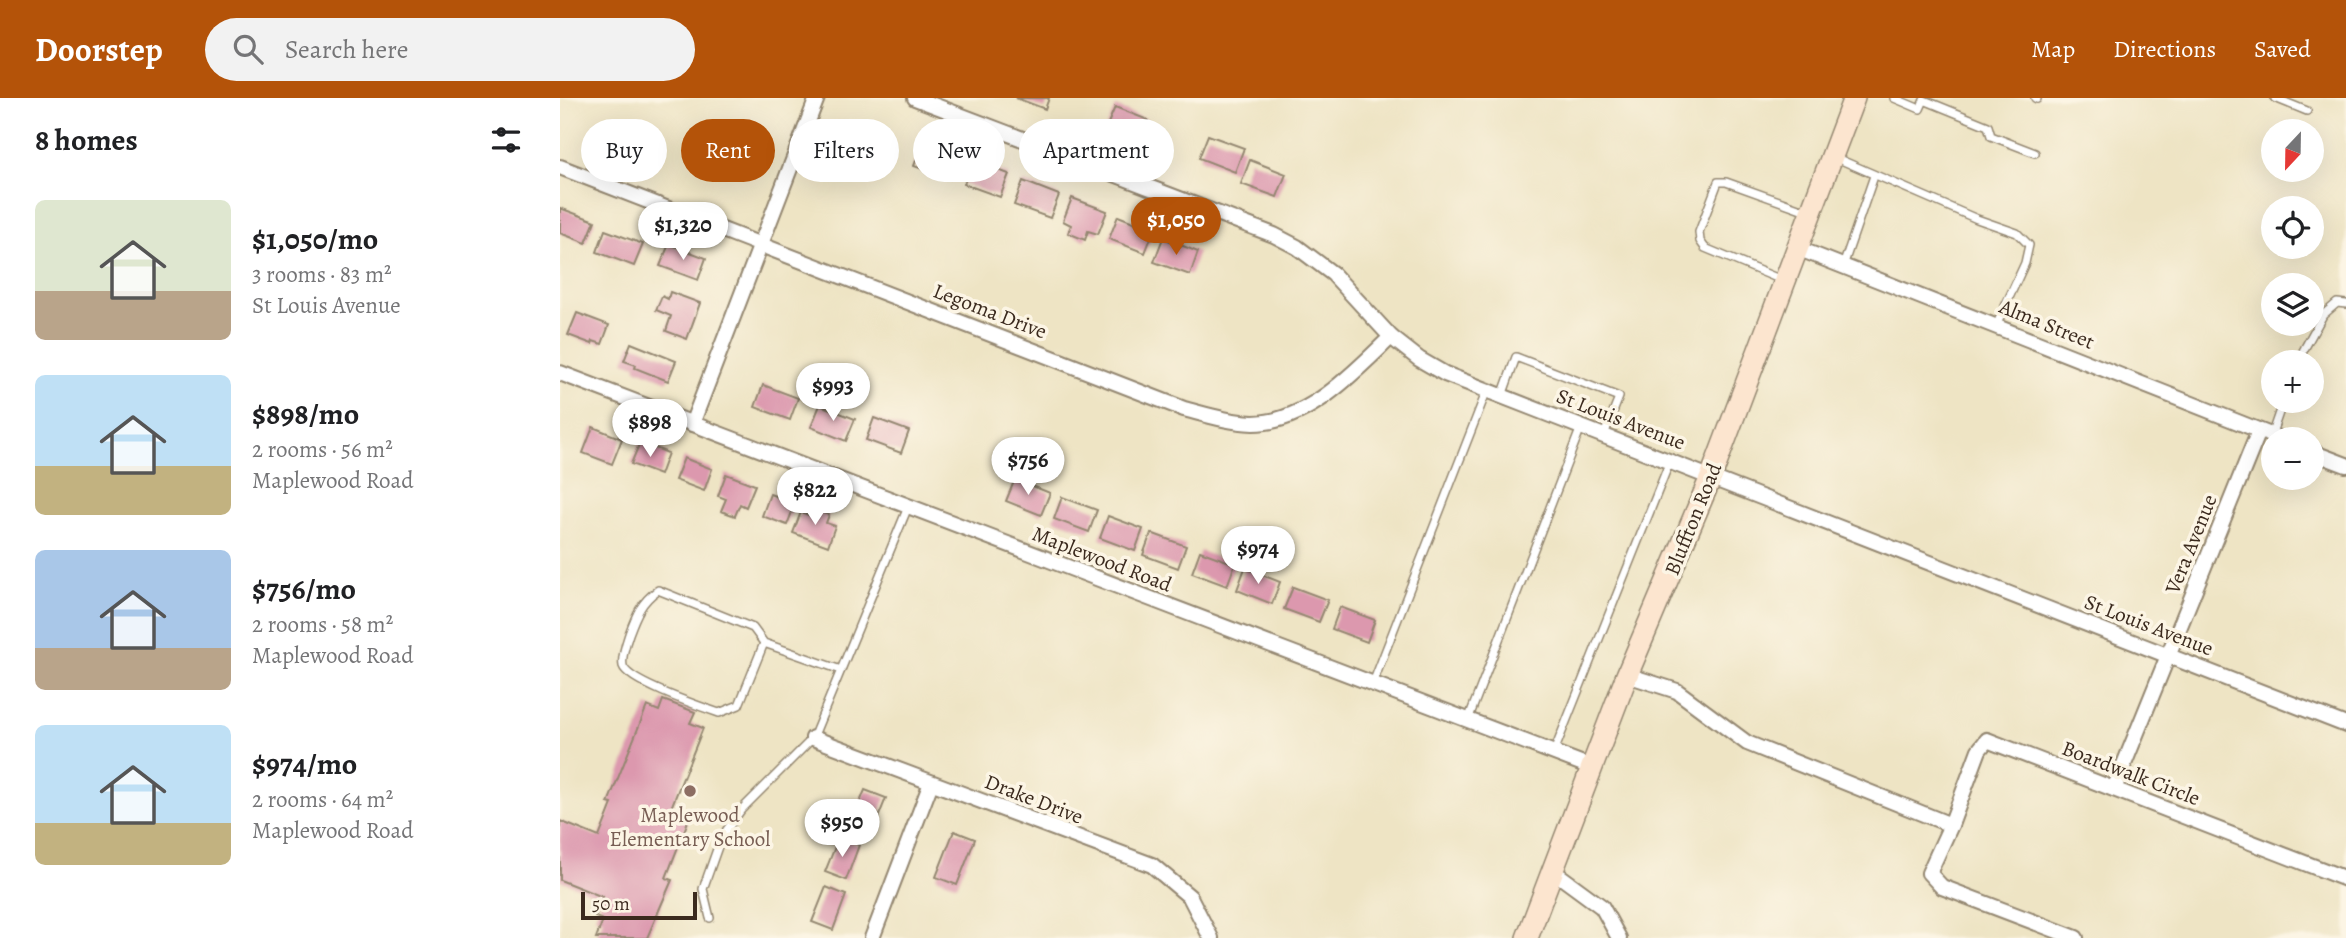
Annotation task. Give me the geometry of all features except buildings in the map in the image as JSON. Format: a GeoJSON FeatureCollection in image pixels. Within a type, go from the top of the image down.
{"type":"FeatureCollection","features":[{"type":"Feature","properties":{"kind":"main road","name":"Bluffton Road"},"geometry":{"type":"LineString","coordinates":[[1527,938],[1627,675],[1711,477],[1854,98]]}},
{"type":"Feature","properties":{"kind":"street"},"geometry":{"type":"LineString","coordinates":[[692,424],[817,98]]}},
{"type":"Feature","properties":{"kind":"street","name":"St Louis Avenue"},"geometry":{"type":"LineString","coordinates":[[915,98],[1274,235],[1297,247],[1333,274],[1391,337],[1419,359],[1445,374],[2346,726]]}},
{"type":"Feature","properties":{"kind":"street","name":"Legoma Drive"},"geometry":{"type":"LineString","coordinates":[[560,167],[1184,410],[1224,420],[1255,423],[1284,417],[1312,403],[1345,380],[1391,337]]}},
{"type":"Feature","properties":{"kind":"street","name":"Alma Street"},"geometry":{"type":"LineString","coordinates":[[1797,248],[2261,431]]}},
{"type":"Feature","properties":{"kind":"street","name":"Maplewood Road"},"geometry":{"type":"LineString","coordinates":[[560,373],[1591,767]]}},
{"type":"Feature","properties":{"kind":"street","name":"Vera Avenue"},"geometry":{"type":"LineString","coordinates":[[2114,789],[2168,655],[2261,454]]}},
{"type":"Feature","properties":{"kind":"street"},"geometry":{"type":"LineString","coordinates":[[2324,457],[2346,465]]}},
{"type":"Feature","properties":{"kind":"street"},"geometry":{"type":"LineString","coordinates":[[1627,675],[1676,691],[1747,743],[1951,825]]}},
{"type":"Feature","properties":{"kind":"street","name":"Drake Drive"},"geometry":{"type":"LineString","coordinates":[[813,738],[1152,865],[1190,897],[1211,938]]}},
{"type":"Feature","properties":{"kind":"street","name":"Boardwalk Circle"},"geometry":{"type":"LineString","coordinates":[[2076,938],[1942,887],[1930,873],[1979,750],[1987,740],[2346,879]]}},
{"type":"Feature","properties":{"kind":"street"},"geometry":{"type":"LineString","coordinates":[[872,938],[931,782]]}},
{"type":"Feature","properties":{"kind":"street"},"geometry":{"type":"LineString","coordinates":[[1553,871],[1602,907],[1619,938]]}},
{"type":"Feature","properties":{"kind":"lane"},"geometry":{"type":"LineString","coordinates":[[1894,98],[1920,109],[1924,100],[1988,126],[1990,136],[2035,153]]}},
{"type":"Feature","properties":{"kind":"lane"},"geometry":{"type":"LineString","coordinates":[[2275,98],[2307,111]]}},
{"type":"Feature","properties":{"kind":"lane"},"geometry":{"type":"LineString","coordinates":[[1832,156],[1977,219],[2017,233],[2029,245],[2025,263],[1996,327]]}},
{"type":"Feature","properties":{"kind":"lane"},"geometry":{"type":"LineString","coordinates":[[1843,266],[1874,176]]}},
{"type":"Feature","properties":{"kind":"lane"},"geometry":{"type":"LineString","coordinates":[[1784,281],[1705,248],[1699,233],[1713,191],[1718,182],[1726,182],[1811,212]]}},
{"type":"Feature","properties":{"kind":"lane"},"geometry":{"type":"LineString","coordinates":[[2304,350],[2323,315],[2337,303],[2346,304]]}},
{"type":"Feature","properties":{"kind":"lane"},"geometry":{"type":"LineString","coordinates":[[1502,396],[1516,356],[1619,397],[1604,435]]}},
{"type":"Feature","properties":{"kind":"lane"},"geometry":{"type":"LineString","coordinates":[[1373,684],[1487,390]]}},
{"type":"Feature","properties":{"kind":"lane"},"geometry":{"type":"LineString","coordinates":[[1468,720],[1581,427]]}},
{"type":"Feature","properties":{"kind":"lane"},"geometry":{"type":"LineString","coordinates":[[1554,753],[1670,461]]}},
{"type":"Feature","properties":{"kind":"lane"},"geometry":{"type":"LineString","coordinates":[[710,918],[703,889],[721,838],[741,810],[813,738],[908,507]]}},
{"type":"Feature","properties":{"kind":"lane"},"geometry":{"type":"LineString","coordinates":[[764,643],[739,705],[719,713],[644,682],[627,673],[623,664],[625,645],[634,620],[645,599],[658,590],[753,628],[764,643],[841,670]]}},
{"type":"Feature","properties":{"kind":"place","name":"Maplewood Elementary School"},"geometry":{"type":"Point","coordinates":[690,791]}}]}
